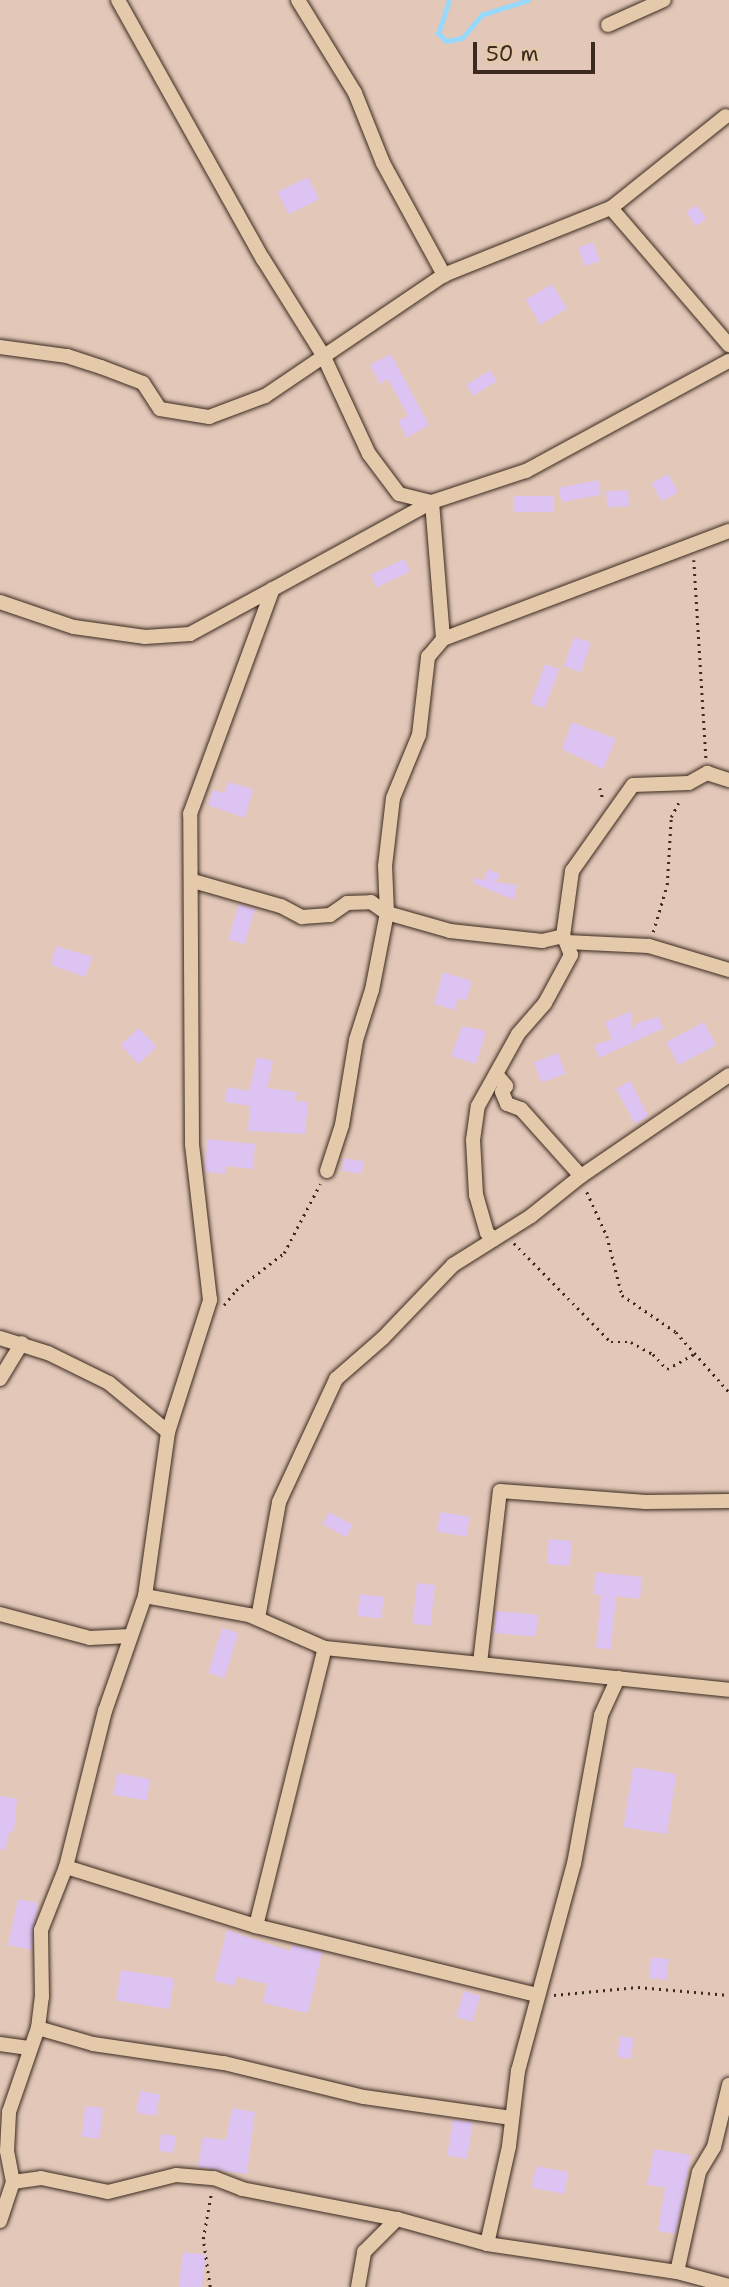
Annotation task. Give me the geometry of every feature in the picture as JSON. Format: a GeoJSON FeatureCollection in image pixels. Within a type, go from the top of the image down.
{"type":"FeatureCollection","features":[{"type":"Feature","properties":{"kind":"street"},"geometry":{"type":"LineString","coordinates":[[118,0],[263,259],[323,355],[369,454],[399,494],[432,502]]}},
{"type":"Feature","properties":{"kind":"street"},"geometry":{"type":"LineString","coordinates":[[298,0],[355,93],[383,163],[444,275]]}},
{"type":"Feature","properties":{"kind":"street"},"geometry":{"type":"LineString","coordinates":[[608,25],[664,0]]}},
{"type":"Feature","properties":{"kind":"street"},"geometry":{"type":"LineString","coordinates":[[0,347],[78,359],[144,383],[160,409],[209,417],[265,396],[444,275],[611,208],[726,116]]}},
{"type":"Feature","properties":{"kind":"street"},"geometry":{"type":"LineString","coordinates":[[611,208],[729,345]]}},
{"type":"Feature","properties":{"kind":"street"},"geometry":{"type":"LineString","coordinates":[[0,602],[74,627],[145,637],[190,634],[432,502],[526,471],[729,361]]}},
{"type":"Feature","properties":{"kind":"street"},"geometry":{"type":"LineString","coordinates":[[432,502],[443,639]]}},
{"type":"Feature","properties":{"kind":"street"},"geometry":{"type":"LineString","coordinates":[[327,1171],[342,1125],[356,1040],[387,913],[385,866],[393,798],[419,736],[428,657],[443,639],[729,531]]}},
{"type":"Feature","properties":{"kind":"street"},"geometry":{"type":"LineString","coordinates":[[0,2221],[13,2182],[7,2151],[9,2112],[27,2048],[38,2028],[43,1997],[41,1930],[66,1867],[105,1711],[145,1596],[168,1432],[210,1300],[192,1145],[193,881],[190,814],[273,589]]}},
{"type":"Feature","properties":{"kind":"street"},"geometry":{"type":"LineString","coordinates":[[494,1239],[487,1233],[476,1195],[473,1140],[478,1106],[518,1034],[545,1003],[571,955],[565,939],[572,871],[633,785],[689,783],[707,773],[729,780]]}},
{"type":"Feature","properties":{"kind":"street"},"geometry":{"type":"LineString","coordinates":[[193,881],[281,906],[302,917],[330,915],[347,903],[371,902],[387,913],[450,931],[542,941],[565,939],[649,946],[729,970]]}},
{"type":"Feature","properties":{"kind":"street"},"geometry":{"type":"LineString","coordinates":[[496,1074],[506,1086],[502,1092],[507,1104],[521,1109],[581,1176]]}},
{"type":"Feature","properties":{"kind":"street"},"geometry":{"type":"LineString","coordinates":[[258,1618],[279,1502],[336,1378],[383,1338],[453,1265],[531,1216],[581,1176],[729,1075]]}},
{"type":"Feature","properties":{"kind":"street"},"geometry":{"type":"LineString","coordinates":[[0,1338],[22,1343],[109,1383],[168,1432]]}},
{"type":"Feature","properties":{"kind":"street"},"geometry":{"type":"LineString","coordinates":[[0,1380],[22,1343]]}},
{"type":"Feature","properties":{"kind":"street"},"geometry":{"type":"LineString","coordinates":[[480,1662],[500,1491],[646,1502],[729,1501]]}},
{"type":"Feature","properties":{"kind":"street"},"geometry":{"type":"LineString","coordinates":[[145,1596],[258,1618],[325,1648],[480,1662],[729,1690]]}},
{"type":"Feature","properties":{"kind":"street"},"geometry":{"type":"LineString","coordinates":[[0,1614],[90,1638],[130,1636]]}},
{"type":"Feature","properties":{"kind":"street"},"geometry":{"type":"LineString","coordinates":[[256,1926],[325,1648]]}},
{"type":"Feature","properties":{"kind":"street"},"geometry":{"type":"LineString","coordinates":[[487,2244],[536,1995],[574,1864],[601,1715],[618,1678]]}},
{"type":"Feature","properties":{"kind":"street"},"geometry":{"type":"LineString","coordinates":[[66,1867],[256,1926],[536,1995]]}},
{"type":"Feature","properties":{"kind":"street"},"geometry":{"type":"LineString","coordinates":[[38,2028],[93,2044],[224,2063],[364,2097],[512,2118]]}},
{"type":"Feature","properties":{"kind":"street"},"geometry":{"type":"LineString","coordinates":[[0,2044],[27,2048]]}},
{"type":"Feature","properties":{"kind":"street"},"geometry":{"type":"LineString","coordinates":[[677,2272],[699,2172],[714,2147],[728,2102],[729,2085]]}},
{"type":"Feature","properties":{"kind":"street"},"geometry":{"type":"LineString","coordinates":[[13,2182],[41,2178],[108,2192],[176,2175],[214,2178],[242,2189],[397,2219],[487,2244],[677,2272],[729,2286]]}},
{"type":"Feature","properties":{"kind":"street"},"geometry":{"type":"LineString","coordinates":[[358,2287],[364,2252],[397,2219]]}},
{"type":"Feature","properties":{"kind":"path"},"geometry":{"type":"LineString","coordinates":[[693,546],[707,773]]}},
{"type":"Feature","properties":{"kind":"path"},"geometry":{"type":"LineString","coordinates":[[649,946],[667,886],[671,817],[689,783]]}},
{"type":"Feature","properties":{"kind":"path"},"geometry":{"type":"LineString","coordinates":[[222,1309],[236,1290],[284,1253],[327,1171]]}},
{"type":"Feature","properties":{"kind":"path"},"geometry":{"type":"LineString","coordinates":[[581,1176],[607,1236],[622,1295],[676,1332],[729,1392]]}},
{"type":"Feature","properties":{"kind":"path"},"geometry":{"type":"LineString","coordinates":[[494,1239],[512,1241],[611,1342],[631,1342],[653,1353],[667,1368],[694,1354]]}},
{"type":"Feature","properties":{"kind":"path"},"geometry":{"type":"LineString","coordinates":[[536,1995],[638,1987],[729,1995]]}},
{"type":"Feature","properties":{"kind":"path"},"geometry":{"type":"LineString","coordinates":[[210,2287],[203,2239],[214,2178]]}},
{"type":"Feature","properties":{"kind":"building"},"geometry":{"type":"Polygon","coordinates":[[[308,177],[319,199],[288,214],[277,192],[308,177]]]}},
{"type":"Feature","properties":{"kind":"building"},"geometry":{"type":"Polygon","coordinates":[[[697,205],[706,219],[695,226],[686,212],[697,205]]]}},
{"type":"Feature","properties":{"kind":"building"},"geometry":{"type":"Polygon","coordinates":[[[593,242],[600,261],[585,266],[578,247],[593,242]]]}},
{"type":"Feature","properties":{"kind":"building"},"geometry":{"type":"Polygon","coordinates":[[[552,284],[567,309],[540,325],[525,300],[552,284]]]}},
{"type":"Feature","properties":{"kind":"building"},"geometry":{"type":"Polygon","coordinates":[[[391,354],[429,425],[407,438],[398,421],[408,416],[388,379],[380,384],[370,365],[391,354]]]}},
{"type":"Feature","properties":{"kind":"building"},"geometry":{"type":"Polygon","coordinates":[[[490,370],[497,381],[473,396],[466,385],[490,370]]]}},
{"type":"Feature","properties":{"kind":"building"},"geometry":{"type":"Polygon","coordinates":[[[668,474],[678,492],[662,502],[651,483],[668,474]]]}},
{"type":"Feature","properties":{"kind":"building"},"geometry":{"type":"Polygon","coordinates":[[[598,480],[601,495],[562,502],[559,488],[598,480]]]}},
{"type":"Feature","properties":{"kind":"building"},"geometry":{"type":"Polygon","coordinates":[[[628,490],[629,506],[607,507],[606,492],[628,490]]]}},
{"type":"Feature","properties":{"kind":"building"},"geometry":{"type":"Polygon","coordinates":[[[513,496],[554,496],[554,512],[513,512],[513,496]]]}},
{"type":"Feature","properties":{"kind":"building"},"geometry":{"type":"Polygon","coordinates":[[[404,559],[410,572],[376,587],[370,575],[404,559]]]}},
{"type":"Feature","properties":{"kind":"building"},"geometry":{"type":"Polygon","coordinates":[[[574,637],[591,643],[581,672],[564,666],[574,637]]]}},
{"type":"Feature","properties":{"kind":"building"},"geometry":{"type":"Polygon","coordinates":[[[545,664],[559,669],[545,709],[531,703],[545,664]]]}},
{"type":"Feature","properties":{"kind":"building"},"geometry":{"type":"Polygon","coordinates":[[[572,722],[616,739],[603,769],[562,749],[572,722]]]}},
{"type":"Feature","properties":{"kind":"building"},"geometry":{"type":"Polygon","coordinates":[[[228,782],[253,789],[245,818],[208,805],[213,790],[224,793],[228,782]]]}},
{"type":"Feature","properties":{"kind":"building"},"geometry":{"type":"Polygon","coordinates":[[[488,869],[500,874],[496,882],[517,885],[514,900],[473,883],[474,878],[484,880],[488,869]]]}},
{"type":"Feature","properties":{"kind":"building"},"geometry":{"type":"Polygon","coordinates":[[[239,904],[255,909],[244,944],[228,939],[239,904]]]}},
{"type":"Feature","properties":{"kind":"building"},"geometry":{"type":"Polygon","coordinates":[[[56,946],[93,957],[85,977],[51,965],[56,946]]]}},
{"type":"Feature","properties":{"kind":"building"},"geometry":{"type":"Polygon","coordinates":[[[443,972],[472,981],[466,1001],[458,998],[455,1010],[434,1004],[443,972]]]}},
{"type":"Feature","properties":{"kind":"building"},"geometry":{"type":"Polygon","coordinates":[[[632,1011],[632,1031],[637,1023],[658,1017],[664,1028],[599,1058],[594,1045],[612,1039],[605,1022],[632,1011]]]}},
{"type":"Feature","properties":{"kind":"building"},"geometry":{"type":"Polygon","coordinates":[[[704,1022],[716,1045],[678,1065],[666,1042],[704,1022]]]}},
{"type":"Feature","properties":{"kind":"building"},"geometry":{"type":"Polygon","coordinates":[[[462,1026],[486,1031],[476,1064],[451,1056],[462,1026]]]}},
{"type":"Feature","properties":{"kind":"building"},"geometry":{"type":"Polygon","coordinates":[[[139,1028],[157,1047],[138,1064],[121,1045],[139,1028]]]}},
{"type":"Feature","properties":{"kind":"building"},"geometry":{"type":"Polygon","coordinates":[[[558,1053],[566,1074],[542,1083],[534,1062],[558,1053]]]}},
{"type":"Feature","properties":{"kind":"building"},"geometry":{"type":"Polygon","coordinates":[[[257,1057],[273,1061],[267,1088],[297,1092],[295,1101],[308,1102],[305,1134],[248,1131],[250,1106],[225,1102],[227,1087],[249,1091],[257,1057]]]}},
{"type":"Feature","properties":{"kind":"building"},"geometry":{"type":"Polygon","coordinates":[[[630,1081],[649,1116],[635,1124],[616,1089],[630,1081]]]}},
{"type":"Feature","properties":{"kind":"building"},"geometry":{"type":"Polygon","coordinates":[[[207,1139],[255,1144],[253,1169],[226,1166],[225,1174],[205,1172],[207,1139]]]}},
{"type":"Feature","properties":{"kind":"building"},"geometry":{"type":"Polygon","coordinates":[[[344,1158],[364,1161],[362,1174],[342,1171],[344,1158]]]}},
{"type":"Feature","properties":{"kind":"building"},"geometry":{"type":"Polygon","coordinates":[[[329,1512],[353,1525],[346,1537],[322,1524],[329,1512]]]}},
{"type":"Feature","properties":{"kind":"building"},"geometry":{"type":"Polygon","coordinates":[[[440,1512],[470,1517],[467,1536],[437,1532],[440,1512]]]}},
{"type":"Feature","properties":{"kind":"building"},"geometry":{"type":"Polygon","coordinates":[[[549,1539],[572,1541],[570,1566],[547,1564],[549,1539]]]}},
{"type":"Feature","properties":{"kind":"building"},"geometry":{"type":"Polygon","coordinates":[[[595,1572],[642,1577],[640,1599],[616,1596],[611,1649],[596,1648],[601,1595],[594,1594],[595,1572]]]}},
{"type":"Feature","properties":{"kind":"building"},"geometry":{"type":"Polygon","coordinates":[[[417,1583],[435,1585],[431,1626],[413,1624],[417,1583]]]}},
{"type":"Feature","properties":{"kind":"building"},"geometry":{"type":"Polygon","coordinates":[[[360,1594],[384,1597],[381,1619],[357,1616],[360,1594]]]}},
{"type":"Feature","properties":{"kind":"building"},"geometry":{"type":"Polygon","coordinates":[[[496,1611],[538,1615],[536,1637],[494,1633],[496,1611]]]}},
{"type":"Feature","properties":{"kind":"building"},"geometry":{"type":"Polygon","coordinates":[[[222,1628],[238,1633],[225,1678],[208,1673],[222,1628]]]}},
{"type":"Feature","properties":{"kind":"building"},"geometry":{"type":"Polygon","coordinates":[[[633,1767],[676,1774],[667,1834],[623,1827],[633,1767]]]}},
{"type":"Feature","properties":{"kind":"building"},"geometry":{"type":"Polygon","coordinates":[[[117,1773],[150,1779],[147,1801],[113,1795],[117,1773]]]}},
{"type":"Feature","properties":{"kind":"building"},"geometry":{"type":"Polygon","coordinates":[[[0,1796],[17,1799],[14,1832],[10,1831],[5,1850],[0,1849],[0,1796]]]}},
{"type":"Feature","properties":{"kind":"building"},"geometry":{"type":"Polygon","coordinates":[[[18,1899],[38,1903],[32,1950],[8,1945],[18,1899]]]}},
{"type":"Feature","properties":{"kind":"building"},"geometry":{"type":"Polygon","coordinates":[[[227,1930],[290,1951],[292,1945],[322,1952],[308,2013],[263,2003],[267,1984],[237,1977],[234,1986],[214,1981],[227,1930]]]}},
{"type":"Feature","properties":{"kind":"building"},"geometry":{"type":"Polygon","coordinates":[[[651,1957],[669,1959],[667,1980],[649,1978],[651,1957]]]}},
{"type":"Feature","properties":{"kind":"building"},"geometry":{"type":"Polygon","coordinates":[[[121,1970],[174,1978],[169,2009],[116,2001],[121,1970]]]}},
{"type":"Feature","properties":{"kind":"building"},"geometry":{"type":"Polygon","coordinates":[[[464,1991],[480,1996],[472,2022],[456,2017],[464,1991]]]}},
{"type":"Feature","properties":{"kind":"building"},"geometry":{"type":"Polygon","coordinates":[[[620,2036],[634,2038],[631,2059],[617,2057],[620,2036]]]}},
{"type":"Feature","properties":{"kind":"building"},"geometry":{"type":"Polygon","coordinates":[[[140,2091],[160,2094],[156,2116],[137,2113],[140,2091]]]}},
{"type":"Feature","properties":{"kind":"building"},"geometry":{"type":"Polygon","coordinates":[[[85,2106],[103,2108],[100,2139],[82,2137],[85,2106]]]}},
{"type":"Feature","properties":{"kind":"building"},"geometry":{"type":"Polygon","coordinates":[[[232,2108],[255,2112],[247,2174],[198,2167],[203,2137],[226,2140],[232,2108]]]}},
{"type":"Feature","properties":{"kind":"building"},"geometry":{"type":"Polygon","coordinates":[[[453,2119],[473,2122],[467,2159],[447,2156],[453,2119]]]}},
{"type":"Feature","properties":{"kind":"building"},"geometry":{"type":"Polygon","coordinates":[[[161,2134],[176,2136],[173,2153],[159,2151],[161,2134]]]}},
{"type":"Feature","properties":{"kind":"building"},"geometry":{"type":"Polygon","coordinates":[[[654,2149],[691,2155],[676,2234],[658,2231],[665,2187],[647,2185],[654,2149]]]}},
{"type":"Feature","properties":{"kind":"building"},"geometry":{"type":"Polygon","coordinates":[[[536,2166],[568,2172],[564,2194],[532,2188],[536,2166]]]}},
{"type":"Feature","properties":{"kind":"building"},"geometry":{"type":"Polygon","coordinates":[[[183,2252],[206,2255],[202,2287],[179,2287],[183,2252]]]}},
{"type":"Feature","properties":{"kind":"waterway"},"geometry":{"type":"LineString","coordinates":[[449,0],[438,33],[446,41],[462,38],[481,15],[528,0]]}}]}
